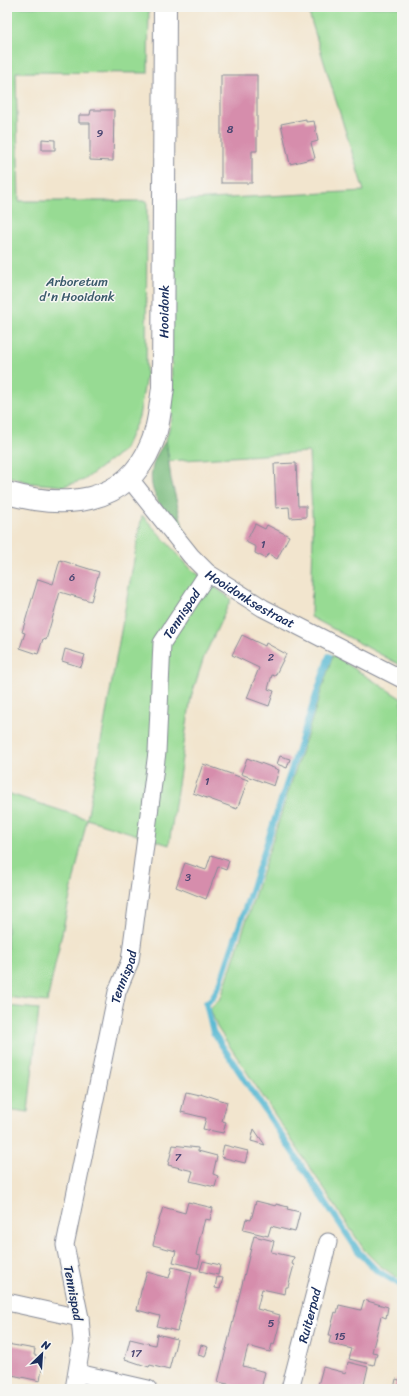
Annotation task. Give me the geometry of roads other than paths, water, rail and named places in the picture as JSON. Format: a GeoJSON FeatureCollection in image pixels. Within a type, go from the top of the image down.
{"type":"FeatureCollection","features":[{"type":"Feature","properties":{"kind":"street","name":"Hooidonk"},"geometry":{"type":"LineString","coordinates":[[7,493],[28,499],[61,503],[90,499],[120,486],[139,469],[152,445],[159,419],[163,388],[165,7]]}},
{"type":"Feature","properties":{"kind":"street","name":"Hooidonksestraat"},"geometry":{"type":"LineString","coordinates":[[129,478],[191,556],[208,573],[262,608],[402,679]]}},
{"type":"Feature","properties":{"kind":"street","name":"Tennispad"},"geometry":{"type":"LineString","coordinates":[[76,1381],[82,1341],[80,1318],[65,1245],[117,992],[130,961],[157,752],[162,643],[208,573]]}},
{"type":"Feature","properties":{"kind":"street","name":"Ruiterpad"},"geometry":{"type":"LineString","coordinates":[[290,1389],[328,1242]]}},
{"type":"Feature","properties":{"kind":"street"},"geometry":{"type":"LineString","coordinates":[[7,1302],[80,1318]]}},
{"type":"Feature","properties":{"kind":"street"},"geometry":{"type":"LineString","coordinates":[[76,1381],[148,1389]]}},
{"type":"Feature","properties":{"kind":"waterway"},"geometry":{"type":"LineString","coordinates":[[329,656],[220,984],[212,998],[206,1003],[213,1032],[358,1251],[376,1270],[402,1286]]}},
{"type":"Feature","properties":{"kind":"park label","name":"Arboretum d'n Hooidonk"},"geometry":{"type":"Point","coordinates":[77,288]}}]}
